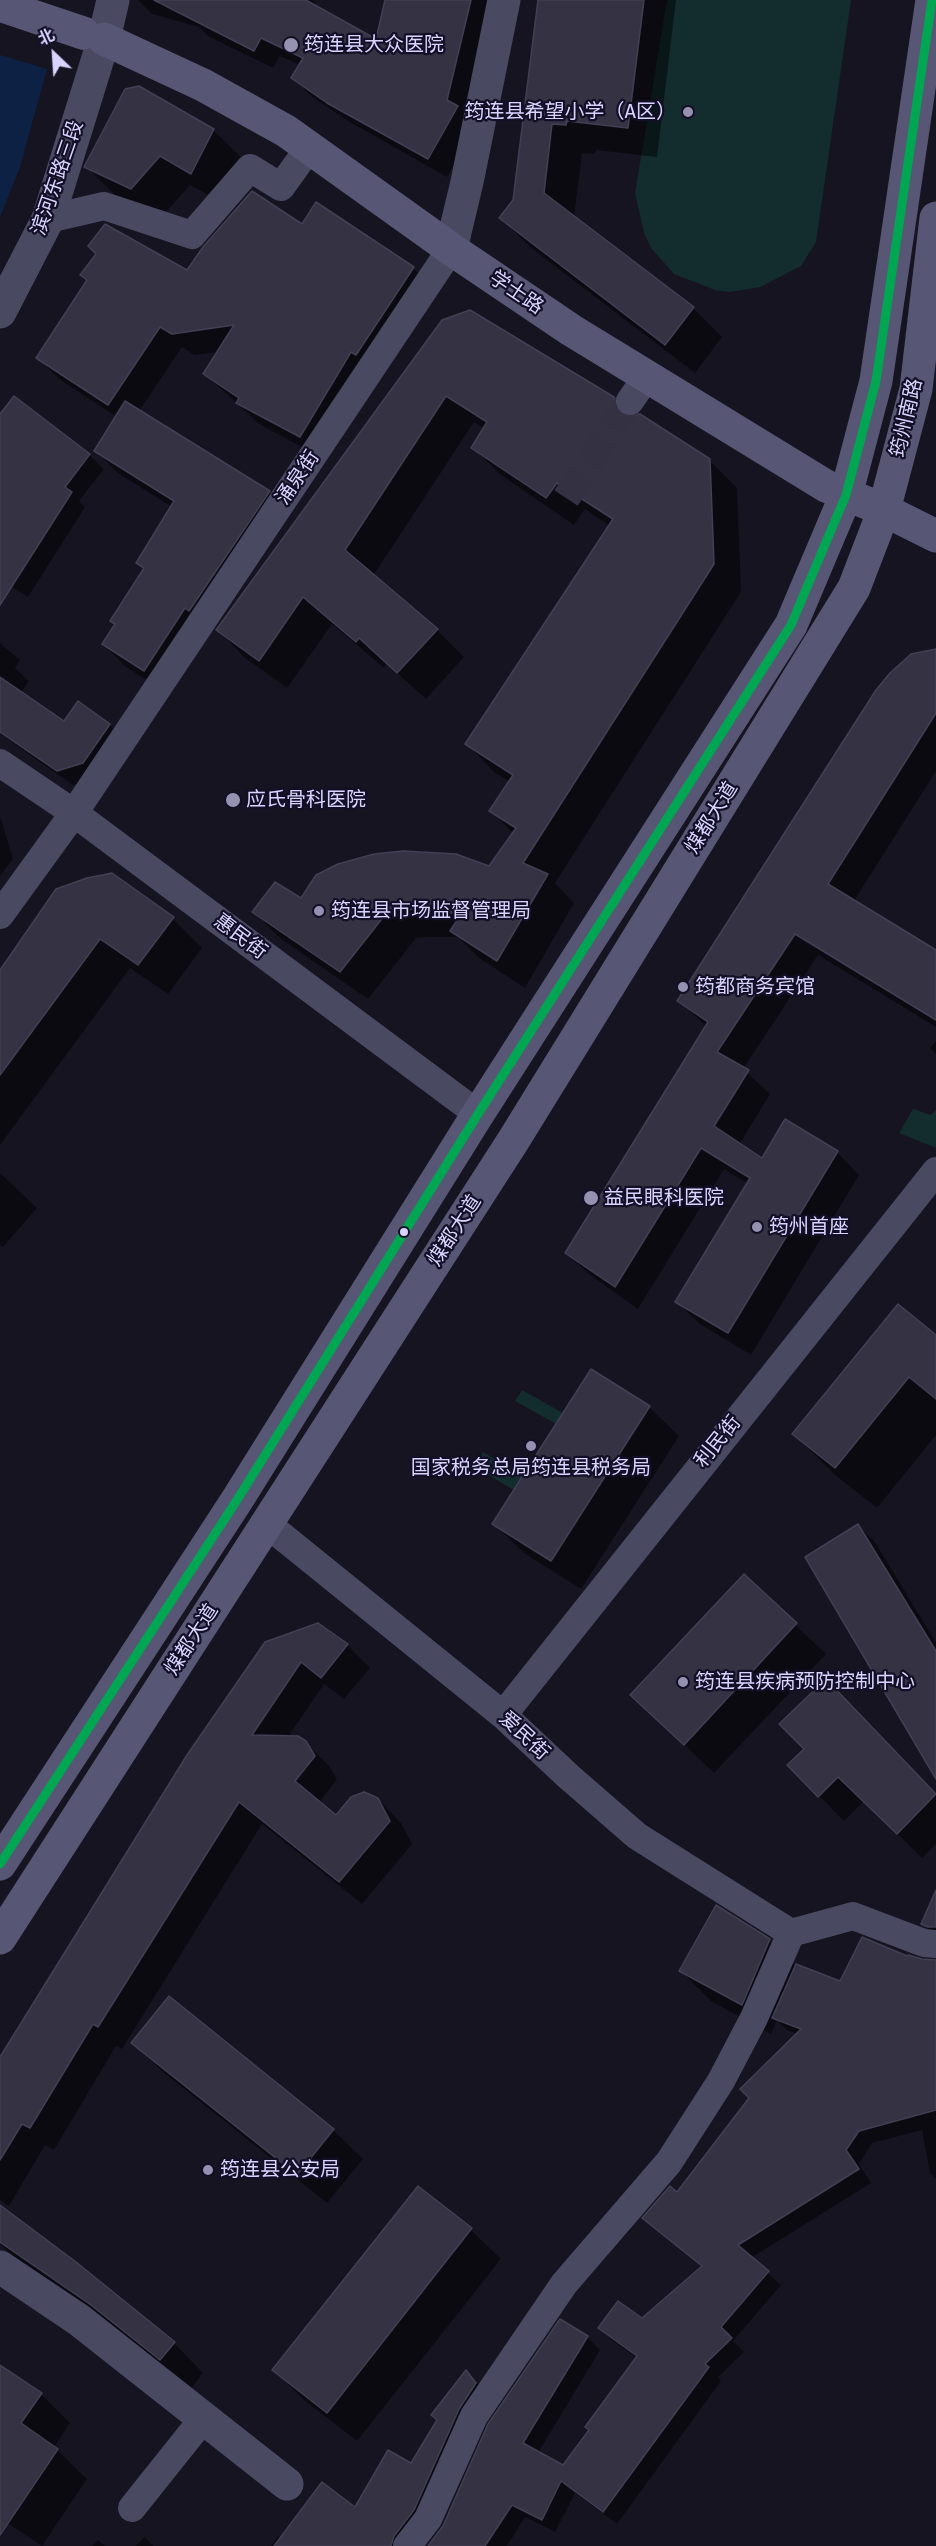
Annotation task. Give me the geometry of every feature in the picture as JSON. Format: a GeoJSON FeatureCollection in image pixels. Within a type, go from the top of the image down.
{"type":"FeatureCollection","features":[{"type":"Feature","properties":{"kind":"main road","name":"筠州南路"},"geometry":{"type":"LineString","coordinates":[[846,495],[876,381],[932,0]]}},
{"type":"Feature","properties":{"kind":"main road","name":"学士路"},"geometry":{"type":"LineString","coordinates":[[0,5],[93,36],[203,85],[286,131],[451,249],[571,330],[639,388],[826,486],[884,510],[936,536]]}},
{"type":"Feature","properties":{"kind":"main road","name":"筠州南路"},"geometry":{"type":"LineString","coordinates":[[884,510],[916,389],[936,218]]}},
{"type":"Feature","properties":{"kind":"main road","name":"煤都大道"},"geometry":{"type":"LineString","coordinates":[[0,1864],[237,1500],[478,1114],[791,625],[846,495]]}},
{"type":"Feature","properties":{"kind":"main road","name":"煤都大道"},"geometry":{"type":"LineString","coordinates":[[0,1938],[513,1141],[849,596],[884,510]]}},
{"type":"Feature","properties":{"kind":"main road"},"geometry":{"type":"LineString","coordinates":[[237,1500],[267,1524]]}},
{"type":"Feature","properties":{"kind":"street","name":"滨河东路三段"},"geometry":{"type":"LineString","coordinates":[[0,312],[48,219],[93,36],[113,0]]}},
{"type":"Feature","properties":{"kind":"street","name":"涌泉街"},"geometry":{"type":"LineString","coordinates":[[0,915],[74,813],[451,249],[504,0]]}},
{"type":"Feature","properties":{"kind":"street"},"geometry":{"type":"LineString","coordinates":[[48,219],[104,206],[192,235],[249,168],[281,187],[309,148]]}},
{"type":"Feature","properties":{"kind":"street","name":"惠民街"},"geometry":{"type":"LineString","coordinates":[[0,763],[74,813],[478,1114]]}},
{"type":"Feature","properties":{"kind":"street","name":"利民街"},"geometry":{"type":"LineString","coordinates":[[503,1715],[936,1171]]}},
{"type":"Feature","properties":{"kind":"street","name":"爱民街"},"geometry":{"type":"LineString","coordinates":[[267,1524],[503,1715],[637,1836],[790,1933]]}},
{"type":"Feature","properties":{"kind":"street"},"geometry":{"type":"LineString","coordinates":[[407,2546],[428,2519],[474,2416],[564,2284],[669,2162],[721,2081],[753,2018],[790,1933],[853,1916],[924,1943],[936,1944]]}},
{"type":"Feature","properties":{"kind":"street"},"geometry":{"type":"LineString","coordinates":[[0,2267],[80,2320],[287,2484]]}},
{"type":"Feature","properties":{"kind":"street"},"geometry":{"type":"LineString","coordinates":[[132,2508],[203,2419]]}},
{"type":"Feature","properties":{"kind":"green space"},"geometry":{"type":"Polygon","coordinates":[[[667,0],[851,0],[816,242],[801,266],[760,287],[730,292],[715,290],[674,274],[651,248],[644,233],[635,193],[667,0]]]}},
{"type":"Feature","properties":{"kind":"green space"},"geometry":{"type":"Polygon","coordinates":[[[913,1109],[931,1115],[936,1110],[936,1148],[899,1133],[913,1109]]]}},
{"type":"Feature","properties":{"kind":"green space"},"geometry":{"type":"Polygon","coordinates":[[[522,1390],[563,1413],[556,1424],[515,1401],[522,1390]]]}},
{"type":"Feature","properties":{"kind":"green space"},"geometry":{"type":"Polygon","coordinates":[[[483,1452],[523,1476],[514,1490],[474,1467],[483,1452]]]}},
{"type":"Feature","properties":{"kind":"water"},"geometry":{"type":"Polygon","coordinates":[[[0,0],[74,0],[47,69],[20,167],[0,217],[0,0]]]}},
{"type":"Feature","properties":{"kind":"pier"},"geometry":{"type":"Polygon","coordinates":[[[0,0],[74,0],[47,69],[0,55],[0,0]]]}},
{"type":"Feature","properties":{"kind":"building"},"geometry":{"type":"Polygon","coordinates":[[[154,0],[306,0],[376,39],[385,0],[471,0],[447,100],[458,106],[428,159],[327,103],[291,78],[303,58],[261,38],[254,51],[154,0]]]}},
{"type":"Feature","properties":{"kind":"building"},"geometry":{"type":"Polygon","coordinates":[[[538,0],[644,0],[628,128],[567,121],[566,125],[552,124],[544,193],[694,307],[665,345],[499,218],[513,200],[538,0]]]}},
{"type":"Feature","properties":{"kind":"building"},"geometry":{"type":"Polygon","coordinates":[[[139,86],[214,129],[191,174],[160,156],[131,189],[84,167],[125,89],[139,86]]]}},
{"type":"Feature","properties":{"kind":"building"},"geometry":{"type":"Polygon","coordinates":[[[252,191],[302,224],[316,202],[414,267],[356,355],[351,352],[300,437],[236,403],[239,398],[203,374],[234,325],[172,334],[160,327],[108,405],[36,358],[87,280],[80,275],[96,254],[88,246],[105,224],[187,270],[203,247],[252,191]]]}},
{"type":"Feature","properties":{"kind":"building"},"geometry":{"type":"Polygon","coordinates":[[[470,310],[614,397],[615,407],[621,415],[629,417],[640,414],[710,459],[714,564],[523,863],[548,874],[497,961],[450,931],[461,914],[417,909],[398,910],[388,911],[340,972],[252,912],[275,882],[301,898],[316,875],[338,864],[374,854],[403,851],[456,854],[489,866],[516,828],[489,811],[513,775],[465,744],[613,519],[557,483],[546,498],[471,448],[487,422],[446,396],[345,550],[438,629],[397,673],[359,638],[356,642],[303,597],[259,661],[216,630],[442,320],[470,310]]]}},
{"type":"Feature","properties":{"kind":"building"},"geometry":{"type":"Polygon","coordinates":[[[14,396],[90,454],[65,487],[72,492],[0,605],[0,414],[14,396]]]}},
{"type":"Feature","properties":{"kind":"building"},"geometry":{"type":"Polygon","coordinates":[[[125,401],[270,491],[189,611],[185,608],[144,671],[102,644],[115,624],[110,621],[144,568],[136,563],[174,501],[94,451],[125,401]]]}},
{"type":"Feature","properties":{"kind":"building"},"geometry":{"type":"Polygon","coordinates":[[[936,649],[936,713],[828,884],[936,950],[936,1020],[795,934],[717,1052],[749,1070],[714,1126],[762,1158],[785,1119],[838,1151],[728,1333],[675,1302],[750,1178],[701,1148],[615,1287],[565,1253],[708,1022],[677,1001],[876,690],[890,673],[911,654],[936,649]]]}},
{"type":"Feature","properties":{"kind":"building"},"geometry":{"type":"Polygon","coordinates":[[[0,677],[64,721],[78,701],[110,724],[83,763],[57,771],[0,732],[0,677]]]}},
{"type":"Feature","properties":{"kind":"building"},"geometry":{"type":"Polygon","coordinates":[[[112,873],[174,917],[138,965],[100,939],[0,1075],[0,970],[56,889],[87,878],[112,873]]]}},
{"type":"Feature","properties":{"kind":"building"},"geometry":{"type":"Polygon","coordinates":[[[898,1304],[936,1335],[936,1399],[909,1377],[835,1468],[792,1434],[898,1304]]]}},
{"type":"Feature","properties":{"kind":"building","name":"国家税务总局筠连县税务局"},"geometry":{"type":"Polygon","coordinates":[[[591,1369],[650,1406],[551,1561],[492,1524],[591,1369]]]}},
{"type":"Feature","properties":{"kind":"building"},"geometry":{"type":"Polygon","coordinates":[[[858,1524],[936,1651],[936,1779],[805,1557],[858,1524]]]}},
{"type":"Feature","properties":{"kind":"building"},"geometry":{"type":"Polygon","coordinates":[[[744,1574],[797,1623],[684,1745],[630,1695],[744,1574]]]}},
{"type":"Feature","properties":{"kind":"building"},"geometry":{"type":"Polygon","coordinates":[[[318,1623],[348,1644],[321,1678],[301,1662],[252,1735],[298,1736],[306,1741],[315,1756],[295,1781],[336,1815],[351,1797],[364,1792],[378,1798],[390,1821],[339,1882],[239,1802],[98,2027],[93,2024],[30,2128],[22,2124],[0,2160],[0,2057],[187,1755],[265,1642],[318,1623]]]}},
{"type":"Feature","properties":{"kind":"building"},"geometry":{"type":"Polygon","coordinates":[[[826,1679],[936,1794],[897,1834],[838,1777],[818,1797],[787,1765],[804,1749],[779,1724],[826,1679]]]}},
{"type":"Feature","properties":{"kind":"building"},"geometry":{"type":"Polygon","coordinates":[[[936,1890],[936,1927],[928,1927],[921,1924],[936,1890]]]}},
{"type":"Feature","properties":{"kind":"building"},"geometry":{"type":"Polygon","coordinates":[[[716,1905],[770,1939],[742,2005],[679,1971],[716,1905]]]}},
{"type":"Feature","properties":{"kind":"building"},"geometry":{"type":"Polygon","coordinates":[[[862,1937],[907,1956],[936,1960],[936,2110],[859,2131],[846,2150],[859,2169],[738,2245],[769,2271],[721,2327],[732,2338],[705,2364],[709,2367],[603,2512],[561,2481],[542,2520],[512,2505],[485,2546],[428,2546],[443,2526],[488,2424],[560,2319],[588,2336],[523,2443],[563,2465],[589,2430],[585,2427],[637,2356],[598,2328],[618,2301],[642,2318],[702,2266],[642,2218],[670,2186],[677,2192],[749,2098],[740,2089],[801,2029],[772,2018],[796,1964],[840,1981],[862,1937]]]}},
{"type":"Feature","properties":{"kind":"building"},"geometry":{"type":"Polygon","coordinates":[[[169,1996],[334,2129],[297,2175],[131,2043],[169,1996]]]}},
{"type":"Feature","properties":{"kind":"building"},"geometry":{"type":"Polygon","coordinates":[[[418,2186],[472,2228],[327,2413],[272,2370],[418,2186]]]}},
{"type":"Feature","properties":{"kind":"building"},"geometry":{"type":"Polygon","coordinates":[[[0,2205],[76,2262],[175,2342],[160,2360],[91,2305],[0,2242],[0,2205]]]}},
{"type":"Feature","properties":{"kind":"building"},"geometry":{"type":"Polygon","coordinates":[[[0,2365],[42,2393],[21,2423],[58,2449],[0,2535],[0,2365]]]}},
{"type":"Feature","properties":{"kind":"building"},"geometry":{"type":"Polygon","coordinates":[[[466,2370],[476,2383],[459,2409],[414,2510],[394,2536],[391,2546],[274,2546],[322,2482],[355,2507],[388,2450],[411,2463],[437,2420],[431,2415],[466,2370]]]}},
{"type":"Feature","properties":{"kind":"tunnel"},"geometry":{"type":"LineString","coordinates":[[566,498],[630,401]]}},
{"type":"Feature","properties":{"kind":"transit line"},"geometry":{"type":"LineString","coordinates":[[0,1864],[237,1500],[478,1114],[791,625],[846,495],[876,381],[932,0]]}},
{"type":"Feature","properties":{"kind":"place","name":"筠连县大众医院"},"geometry":{"type":"Point","coordinates":[291,45]}},
{"type":"Feature","properties":{"kind":"place","name":"筠连县希望小学（A区）"},"geometry":{"type":"Point","coordinates":[688,112]}},
{"type":"Feature","properties":{"kind":"place","name":"应氏骨科医院"},"geometry":{"type":"Point","coordinates":[233,800]}},
{"type":"Feature","properties":{"kind":"place","name":"筠连县市场监督管理局"},"geometry":{"type":"Point","coordinates":[319,911]}},
{"type":"Feature","properties":{"kind":"place","name":"筠都商务宾馆"},"geometry":{"type":"Point","coordinates":[683,987]}},
{"type":"Feature","properties":{"kind":"place","name":"益民眼科医院"},"geometry":{"type":"Point","coordinates":[591,1198]}},
{"type":"Feature","properties":{"kind":"place","name":"筠州首座"},"geometry":{"type":"Point","coordinates":[757,1227]}},
{"type":"Feature","properties":{"kind":"place","name":"国家税务总局筠连县税务局"},"geometry":{"type":"Point","coordinates":[531,1446]}},
{"type":"Feature","properties":{"kind":"place","name":"筠连县疾病预防控制中心"},"geometry":{"type":"Point","coordinates":[683,1682]}},
{"type":"Feature","properties":{"kind":"place","name":"筠连县公安局"},"geometry":{"type":"Point","coordinates":[208,2170]}}]}
